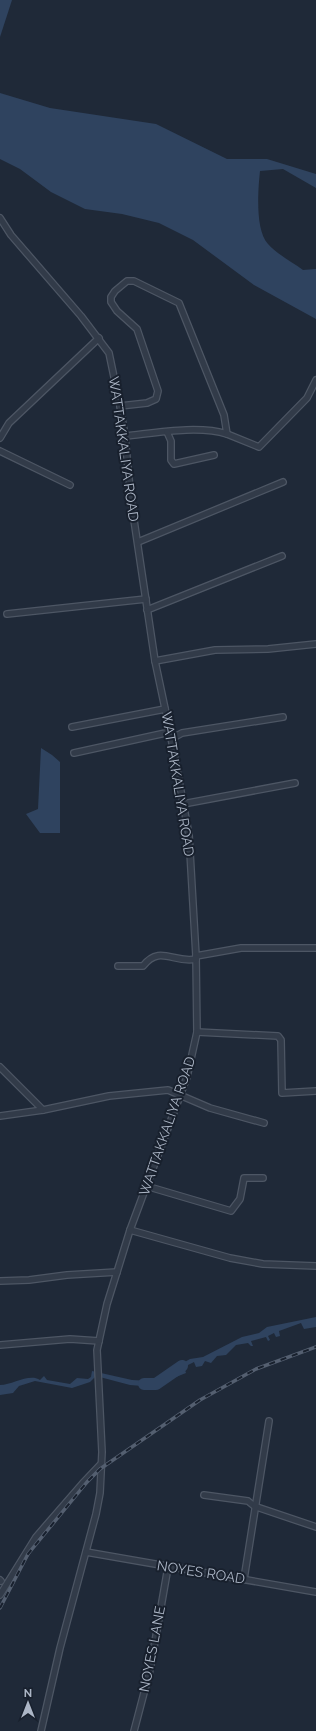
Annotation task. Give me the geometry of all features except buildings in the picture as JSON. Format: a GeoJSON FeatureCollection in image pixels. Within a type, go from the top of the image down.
{"type":"FeatureCollection","features":[{"type":"Feature","properties":{"kind":"street","name":"WATTAKKALIYA ROAD"},"geometry":{"type":"LineString","coordinates":[[0,218],[99,338],[109,353],[125,436],[131,500],[155,661],[189,835],[196,957],[197,1032],[187,1076],[130,1230],[107,1304],[97,1350],[102,1452],[100,1464],[100,1493],[60,1648],[41,1731]]}},
{"type":"Feature","properties":{"kind":"street"},"geometry":{"type":"LineString","coordinates":[[120,406],[147,403],[156,399],[158,390],[137,329],[117,311],[111,302],[111,297],[115,290],[127,281],[134,281],[179,303],[224,415],[227,434]]}},
{"type":"Feature","properties":{"kind":"street"},"geometry":{"type":"LineString","coordinates":[[0,438],[9,423],[99,338]]}},
{"type":"Feature","properties":{"kind":"street"},"geometry":{"type":"LineString","coordinates":[[125,436],[167,432],[216,430],[259,447],[307,398],[316,380]]}},
{"type":"Feature","properties":{"kind":"street"},"geometry":{"type":"LineString","coordinates":[[167,432],[171,441],[171,460],[174,464],[214,455]]}},
{"type":"Feature","properties":{"kind":"street"},"geometry":{"type":"LineString","coordinates":[[0,451],[70,485]]}},
{"type":"Feature","properties":{"kind":"street"},"geometry":{"type":"LineString","coordinates":[[138,542],[282,482]]}},
{"type":"Feature","properties":{"kind":"street"},"geometry":{"type":"LineString","coordinates":[[147,610],[282,556]]}},
{"type":"Feature","properties":{"kind":"street"},"geometry":{"type":"LineString","coordinates":[[7,614],[146,600]]}},
{"type":"Feature","properties":{"kind":"street"},"geometry":{"type":"LineString","coordinates":[[155,661],[215,650],[316,644]]}},
{"type":"Feature","properties":{"kind":"street"},"geometry":{"type":"LineString","coordinates":[[72,727],[165,709]]}},
{"type":"Feature","properties":{"kind":"street"},"geometry":{"type":"LineString","coordinates":[[171,739],[182,733],[283,717]]}},
{"type":"Feature","properties":{"kind":"street"},"geometry":{"type":"LineString","coordinates":[[74,753],[170,732]]}},
{"type":"Feature","properties":{"kind":"street"},"geometry":{"type":"LineString","coordinates":[[183,804],[295,783]]}},
{"type":"Feature","properties":{"kind":"street"},"geometry":{"type":"LineString","coordinates":[[118,966],[143,966],[152,956],[162,955],[191,960],[196,957],[241,948],[316,948]]}},
{"type":"Feature","properties":{"kind":"street"},"geometry":{"type":"LineString","coordinates":[[197,1032],[278,1036],[280,1040],[282,1093],[316,1091]]}},
{"type":"Feature","properties":{"kind":"street"},"geometry":{"type":"LineString","coordinates":[[0,1067],[43,1110]]}},
{"type":"Feature","properties":{"kind":"street"},"geometry":{"type":"LineString","coordinates":[[0,1116],[43,1110],[109,1096],[168,1090],[210,1108],[264,1123]]}},
{"type":"Feature","properties":{"kind":"street"},"geometry":{"type":"LineString","coordinates":[[146,1186],[231,1211],[240,1199],[244,1178],[263,1178]]}},
{"type":"Feature","properties":{"kind":"street"},"geometry":{"type":"LineString","coordinates":[[130,1230],[230,1258],[263,1264],[316,1266]]}},
{"type":"Feature","properties":{"kind":"street"},"geometry":{"type":"LineString","coordinates":[[0,1281],[29,1280],[67,1275],[117,1272]]}},
{"type":"Feature","properties":{"kind":"street"},"geometry":{"type":"LineString","coordinates":[[0,1345],[70,1339],[99,1341]]}},
{"type":"Feature","properties":{"kind":"street"},"geometry":{"type":"LineString","coordinates":[[244,1578],[254,1506],[269,1421]]}},
{"type":"Feature","properties":{"kind":"street"},"geometry":{"type":"LineString","coordinates":[[0,1595],[36,1537],[100,1464]]}},
{"type":"Feature","properties":{"kind":"street"},"geometry":{"type":"LineString","coordinates":[[204,1495],[248,1502],[254,1506],[316,1527]]}},
{"type":"Feature","properties":{"kind":"street","name":"NOYES ROAD"},"geometry":{"type":"LineString","coordinates":[[86,1552],[168,1567],[244,1578],[316,1592]]}},
{"type":"Feature","properties":{"kind":"street","name":"NOYES LANE"},"geometry":{"type":"LineString","coordinates":[[134,1731],[150,1670],[168,1567]]}},
{"type":"Feature","properties":{"kind":"water"},"geometry":{"type":"Polygon","coordinates":[[[0,0],[12,0],[0,37],[0,0]]]}},
{"type":"Feature","properties":{"kind":"water"},"geometry":{"type":"Polygon","coordinates":[[[0,93],[50,108],[156,124],[227,159],[267,159],[316,174],[316,188],[283,169],[260,171],[258,209],[261,229],[268,244],[280,255],[303,270],[316,269],[316,319],[254,285],[193,240],[159,223],[122,214],[85,209],[51,192],[20,169],[0,159],[0,93]]]}},
{"type":"Feature","properties":{"kind":"water"},"geometry":{"type":"Polygon","coordinates":[[[41,748],[60,762],[60,833],[40,833],[26,814],[38,809],[41,748]]]}},
{"type":"Feature","properties":{"kind":"water"},"geometry":{"type":"Polygon","coordinates":[[[316,1317],[316,1327],[304,1329],[301,1323],[279,1331],[280,1336],[276,1337],[274,1333],[268,1336],[270,1340],[268,1341],[266,1337],[251,1341],[253,1346],[248,1343],[236,1345],[226,1355],[217,1356],[211,1363],[205,1361],[202,1366],[196,1367],[194,1362],[184,1367],[186,1373],[176,1377],[164,1374],[155,1387],[130,1385],[96,1376],[90,1382],[72,1388],[35,1381],[19,1386],[13,1393],[0,1395],[0,1385],[31,1378],[40,1380],[44,1376],[47,1380],[70,1384],[77,1378],[88,1379],[91,1377],[92,1371],[132,1380],[151,1381],[190,1359],[203,1357],[242,1337],[259,1333],[267,1327],[316,1317]]]}},
{"type":"Feature","properties":{"kind":"waterway"},"geometry":{"type":"LineString","coordinates":[[144,1384],[156,1384],[182,1366]]}},
{"type":"Feature","properties":{"kind":"railway"},"geometry":{"type":"LineString","coordinates":[[0,1608],[28,1554],[87,1482],[100,1469],[200,1400],[256,1369],[316,1347]]}}]}
